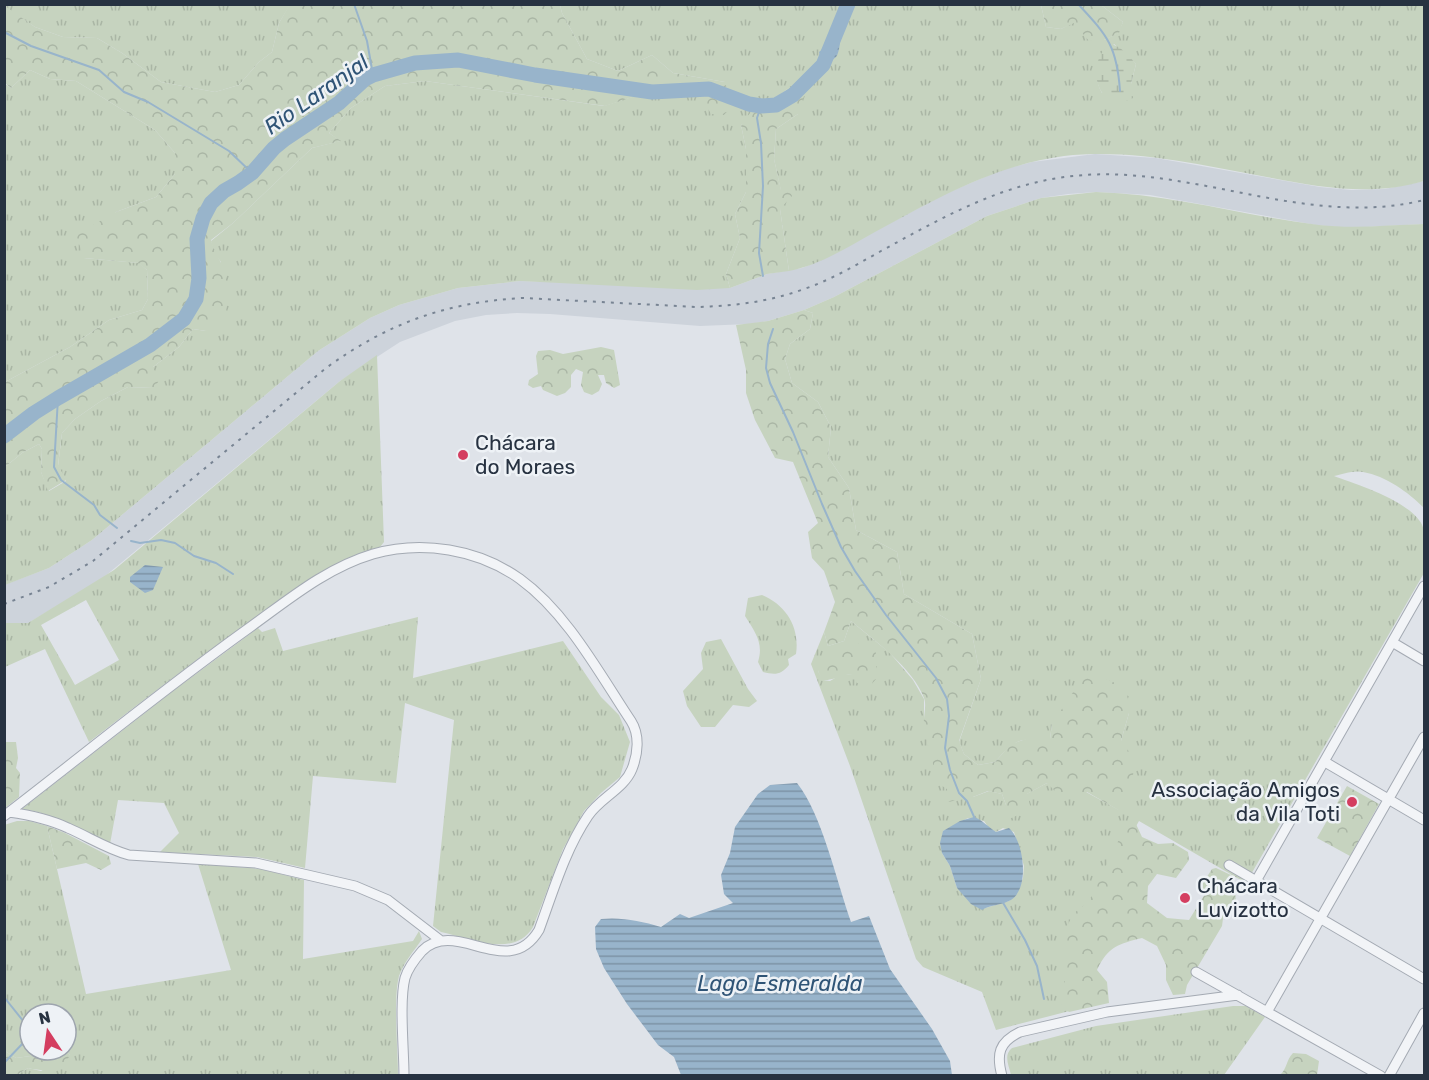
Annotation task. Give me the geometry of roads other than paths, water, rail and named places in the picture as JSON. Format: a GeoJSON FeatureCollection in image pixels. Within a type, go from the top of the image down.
{"type":"FeatureCollection","features":[{"type":"Feature","properties":{"kind":"street"},"geometry":{"type":"LineString","coordinates":[[7,814],[167,688],[309,585],[355,560],[398,549],[427,548],[465,553],[501,567],[518,578],[533,589],[560,617],[636,730],[636,752],[631,771],[624,781],[596,807],[583,825],[569,852],[534,938],[520,948],[501,952],[451,940],[440,940],[430,944],[412,962],[405,977],[403,992],[404,1076]]}},
{"type":"Feature","properties":{"kind":"street"},"geometry":{"type":"LineString","coordinates":[[1256,881],[1425,586]]}},
{"type":"Feature","properties":{"kind":"street"},"geometry":{"type":"LineString","coordinates":[[1392,642],[1425,661]]}},
{"type":"Feature","properties":{"kind":"street"},"geometry":{"type":"LineString","coordinates":[[1267,1012],[1425,737]]}},
{"type":"Feature","properties":{"kind":"street"},"geometry":{"type":"LineString","coordinates":[[1325,762],[1425,820]]}},
{"type":"Feature","properties":{"kind":"street"},"geometry":{"type":"LineString","coordinates":[[7,814],[46,820],[129,855],[256,863],[355,886],[388,900],[440,940]]}},
{"type":"Feature","properties":{"kind":"street"},"geometry":{"type":"LineString","coordinates":[[1228,865],[1425,979]]}},
{"type":"Feature","properties":{"kind":"street"},"geometry":{"type":"LineString","coordinates":[[1196,972],[1381,1076]]}},
{"type":"Feature","properties":{"kind":"street"},"geometry":{"type":"LineString","coordinates":[[1002,1076],[999,1054],[1010,1037],[1020,1032],[1107,1012],[1238,995]]}},
{"type":"Feature","properties":{"kind":"street"},"geometry":{"type":"LineString","coordinates":[[1389,1076],[1425,1013]]}},
{"type":"Feature","properties":{"kind":"water"},"geometry":{"type":"Polygon","coordinates":[[[840,19],[838,54],[823,65],[819,52],[826,45],[840,19]]]}},
{"type":"Feature","properties":{"kind":"water"},"geometry":{"type":"Polygon","coordinates":[[[145,565],[163,567],[153,590],[145,593],[130,582],[130,577],[145,565]]]}},
{"type":"Feature","properties":{"kind":"water","name":"Lago Esmeralda"},"geometry":{"type":"Polygon","coordinates":[[[797,783],[806,796],[821,830],[851,922],[869,916],[890,969],[932,1029],[950,1061],[952,1075],[681,1075],[674,1057],[658,1045],[627,1004],[604,968],[596,949],[595,927],[601,919],[631,920],[661,927],[680,914],[689,918],[733,903],[724,894],[721,875],[730,853],[735,827],[758,794],[770,785],[797,783]]]}},
{"type":"Feature","properties":{"kind":"water"},"geometry":{"type":"Polygon","coordinates":[[[974,817],[996,832],[1009,828],[1018,843],[1023,866],[1023,877],[1016,896],[1009,901],[982,910],[971,904],[957,888],[940,843],[943,831],[960,821],[974,817]]]}},
{"type":"Feature","properties":{"kind":"waterway"},"geometry":{"type":"LineString","coordinates":[[354,4],[367,41],[373,75]]}},
{"type":"Feature","properties":{"kind":"waterway","name":"Rio Laranjal"},"geometry":{"type":"LineString","coordinates":[[4,436],[58,398],[150,345],[184,319],[196,299],[199,278],[197,239],[203,218],[211,203],[224,191],[252,173],[285,139],[339,103],[365,79],[415,63],[458,60],[535,75],[652,92],[709,89],[749,104],[776,105],[793,95],[823,65],[848,4]]}},
{"type":"Feature","properties":{"kind":"waterway"},"geometry":{"type":"LineString","coordinates":[[1078,4],[1097,25],[1109,43],[1119,76],[1120,91]]}},
{"type":"Feature","properties":{"kind":"waterway"},"geometry":{"type":"LineString","coordinates":[[4,32],[31,46],[99,70],[124,92],[148,102],[229,151],[252,173]]}},
{"type":"Feature","properties":{"kind":"waterway"},"geometry":{"type":"LineString","coordinates":[[761,106],[757,118],[763,186],[759,253],[763,276]]}},
{"type":"Feature","properties":{"kind":"waterway"},"geometry":{"type":"LineString","coordinates":[[773,329],[768,344],[766,368],[770,383],[841,547],[886,615],[936,678],[947,699],[949,716],[945,748],[950,770],[959,793],[967,801],[975,819]]}},
{"type":"Feature","properties":{"kind":"waterway"},"geometry":{"type":"LineString","coordinates":[[58,398],[54,467],[61,480],[94,505],[100,515],[117,528]]}},
{"type":"Feature","properties":{"kind":"waterway"},"geometry":{"type":"LineString","coordinates":[[131,541],[140,543],[161,540],[175,543],[194,556],[216,563],[233,574]]}},
{"type":"Feature","properties":{"kind":"waterway"},"geometry":{"type":"LineString","coordinates":[[1002,901],[1037,966],[1044,999]]}},
{"type":"Feature","properties":{"kind":"waterway"},"geometry":{"type":"LineString","coordinates":[[4,997],[24,1022],[26,1040],[4,1063]]}},
{"type":"Feature","properties":{"kind":"railway"},"geometry":{"type":"LineString","coordinates":[[4,604],[49,587],[93,561],[326,368],[349,352],[396,327],[444,310],[495,300],[523,298],[697,307],[764,300],[824,281],[947,216],[992,196],[1040,181],[1065,177],[1110,174],[1155,178],[1333,207],[1379,207],[1424,200]]}},
{"type":"Feature","properties":{"kind":"place","name":"Chácara do Moraes"},"geometry":{"type":"Point","coordinates":[463,455]}},
{"type":"Feature","properties":{"kind":"place","name":"Associação Amigos da Vila Toti"},"geometry":{"type":"Point","coordinates":[1352,802]}},
{"type":"Feature","properties":{"kind":"place","name":"Chácara Luvizotto"},"geometry":{"type":"Point","coordinates":[1185,898]}}]}
